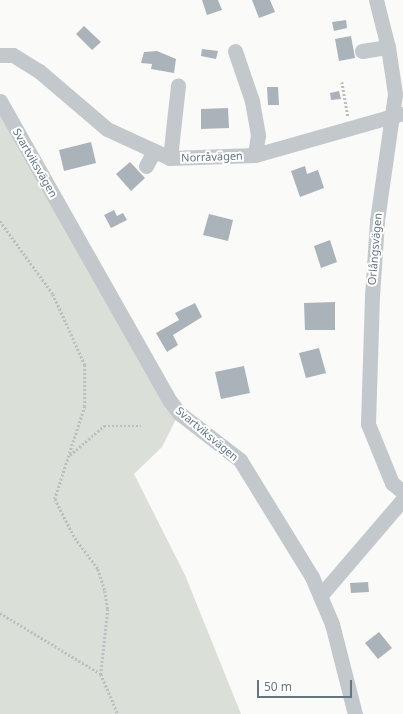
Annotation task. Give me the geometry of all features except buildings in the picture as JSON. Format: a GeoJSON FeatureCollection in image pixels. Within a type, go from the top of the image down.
{"type":"FeatureCollection","features":[{"type":"Feature","properties":{"kind":"street","name":"Orlångsvägen"},"geometry":{"type":"LineString","coordinates":[[376,0],[388,47],[398,115],[384,162],[377,221],[372,296],[368,424],[392,483],[403,492]]}},
{"type":"Feature","properties":{"kind":"street"},"geometry":{"type":"LineString","coordinates":[[362,51],[388,47]]}},
{"type":"Feature","properties":{"kind":"street"},"geometry":{"type":"LineString","coordinates":[[235,51],[252,101],[258,135],[255,155]]}},
{"type":"Feature","properties":{"kind":"street","name":"Norråvägen"},"geometry":{"type":"LineString","coordinates":[[0,55],[13,55],[39,71],[107,129],[170,158],[255,155],[398,115]]}},
{"type":"Feature","properties":{"kind":"street"},"geometry":{"type":"LineString","coordinates":[[170,158],[178,85]]}},
{"type":"Feature","properties":{"kind":"street","name":"Svartviksvägen"},"geometry":{"type":"LineString","coordinates":[[0,101],[170,401],[179,413],[240,460],[312,577],[332,624],[355,714]]}},
{"type":"Feature","properties":{"kind":"street"},"geometry":{"type":"LineString","coordinates":[[146,166],[154,151]]}},
{"type":"Feature","properties":{"kind":"street"},"geometry":{"type":"LineString","coordinates":[[320,596],[403,499]]}},
{"type":"Feature","properties":{"kind":"path"},"geometry":{"type":"LineString","coordinates":[[342,82],[350,128]]}},
{"type":"Feature","properties":{"kind":"path"},"geometry":{"type":"LineString","coordinates":[[0,221],[53,294],[85,365],[85,406],[55,499],[74,538],[98,569],[105,591],[108,609],[102,674],[118,714]]}},
{"type":"Feature","properties":{"kind":"path"},"geometry":{"type":"LineString","coordinates":[[70,455],[104,426],[141,426]]}},
{"type":"Feature","properties":{"kind":"path"},"geometry":{"type":"LineString","coordinates":[[0,613],[102,674]]}},
{"type":"Feature","properties":{"kind":"shaded area"},"geometry":{"type":"Polygon","coordinates":[[[0,101],[179,413],[162,447],[134,474],[185,575],[241,714],[0,714],[0,101]]]}}]}
